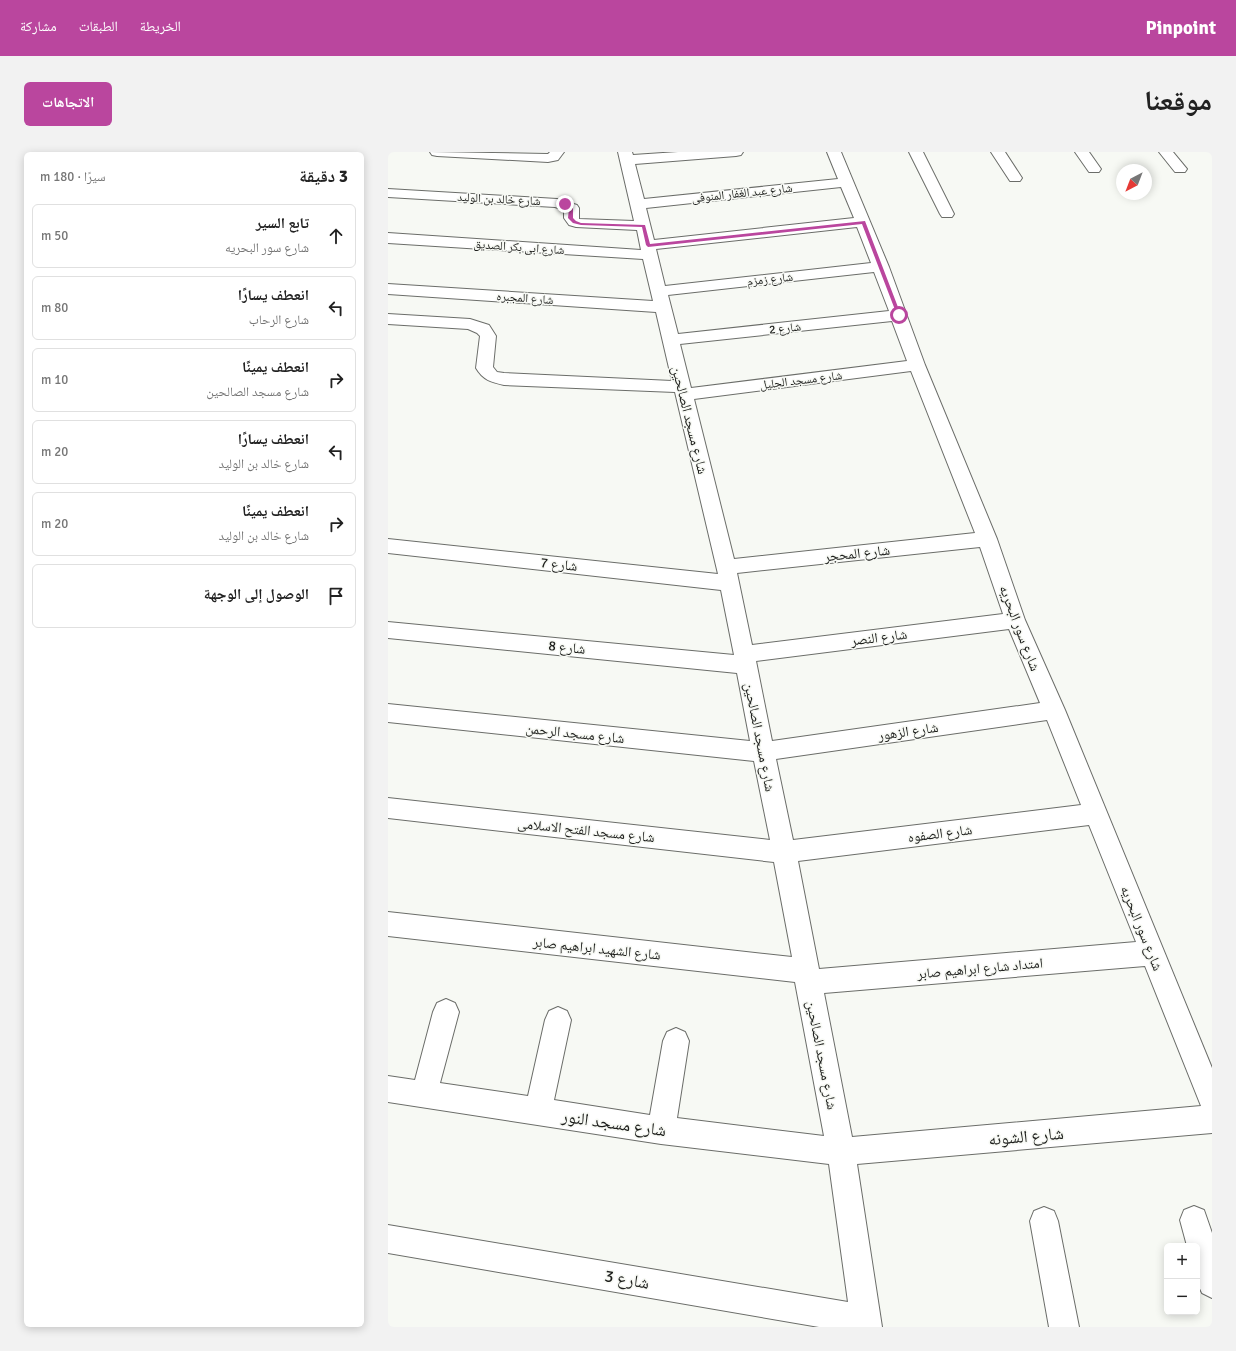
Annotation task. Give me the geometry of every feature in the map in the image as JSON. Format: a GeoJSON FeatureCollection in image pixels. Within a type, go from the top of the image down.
{"type":"FeatureCollection","features":[{"type":"Feature","properties":{"kind":"street"},"geometry":{"type":"LineString","coordinates":[[437,152],[548,158],[553,157],[556,152]]}},
{"type":"Feature","properties":{"kind":"street"},"geometry":{"type":"LineString","coordinates":[[626,156],[736,152]]}},
{"type":"Feature","properties":{"kind":"street","name":"شارع سور البحريه"},"geometry":{"type":"LineString","coordinates":[[834,152],[881,267],[917,366],[987,539],[1015,620],[1054,710],[1212,1101]]}},
{"type":"Feature","properties":{"kind":"street"},"geometry":{"type":"LineString","coordinates":[[916,152],[948,214]]}},
{"type":"Feature","properties":{"kind":"street"},"geometry":{"type":"LineString","coordinates":[[998,152],[1015,178]]}},
{"type":"Feature","properties":{"kind":"street"},"geometry":{"type":"LineString","coordinates":[[1082,152],[1094,169]]}},
{"type":"Feature","properties":{"kind":"street"},"geometry":{"type":"LineString","coordinates":[[1166,152],[1180,169]]}},
{"type":"Feature","properties":{"kind":"street","name":"شارع مسجد الصالحين"},"geometry":{"type":"LineString","coordinates":[[626,156],[728,575],[762,752],[784,852],[806,977],[840,1152],[867,1323]]}},
{"type":"Feature","properties":{"kind":"street","name":"شارع عبد الغفار المنوفى"},"geometry":{"type":"LineString","coordinates":[[638,204],[846,182]]}},
{"type":"Feature","properties":{"kind":"street","name":"شارع خالد بن الوليد"},"geometry":{"type":"LineString","coordinates":[[388,193],[557,203],[572,208],[571,218],[574,222],[648,242]]}},
{"type":"Feature","properties":{"kind":"street"},"geometry":{"type":"LineString","coordinates":[[648,242],[863,222]]}},
{"type":"Feature","properties":{"kind":"street","name":"شارع ابى بكر الصديق"},"geometry":{"type":"LineString","coordinates":[[388,238],[648,242]]}},
{"type":"Feature","properties":{"kind":"street","name":"شارع زمزم"},"geometry":{"type":"LineString","coordinates":[[661,299],[881,267]]}},
{"type":"Feature","properties":{"kind":"street","name":"شارع المجبره"},"geometry":{"type":"LineString","coordinates":[[388,289],[661,299]]}},
{"type":"Feature","properties":{"kind":"street","name":"شارع 2"},"geometry":{"type":"LineString","coordinates":[[671,340],[899,315]]}},
{"type":"Feature","properties":{"kind":"street","name":"شارع مسجد الجليل"},"geometry":{"type":"LineString","coordinates":[[388,319],[470,324],[483,329],[488,336],[484,368],[491,376],[504,379],[683,391],[917,366]]}},
{"type":"Feature","properties":{"kind":"street","name":"شارع المحجر"},"geometry":{"type":"LineString","coordinates":[[728,575],[987,539]]}},
{"type":"Feature","properties":{"kind":"street","name":"شارع 7"},"geometry":{"type":"LineString","coordinates":[[388,546],[728,575]]}},
{"type":"Feature","properties":{"kind":"street","name":"شارع النصر"},"geometry":{"type":"LineString","coordinates":[[745,660],[1015,620]]}},
{"type":"Feature","properties":{"kind":"street","name":"شارع 8"},"geometry":{"type":"LineString","coordinates":[[388,630],[745,660]]}},
{"type":"Feature","properties":{"kind":"street","name":"شارع الزهور"},"geometry":{"type":"LineString","coordinates":[[762,752],[1054,710]]}},
{"type":"Feature","properties":{"kind":"street","name":"شارع مسجد الرحمن"},"geometry":{"type":"LineString","coordinates":[[388,713],[762,752]]}},
{"type":"Feature","properties":{"kind":"street","name":"شارع مسجد الفتح الاسلامى"},"geometry":{"type":"LineString","coordinates":[[388,808],[784,852]]}},
{"type":"Feature","properties":{"kind":"street","name":"شارع الصفوه"},"geometry":{"type":"LineString","coordinates":[[784,852],[1096,814]]}},
{"type":"Feature","properties":{"kind":"street","name":"شارع الشهيد ابراهيم صابر"},"geometry":{"type":"LineString","coordinates":[[388,924],[806,977]]}},
{"type":"Feature","properties":{"kind":"street","name":"امتداد شارع ابراهيم صابر"},"geometry":{"type":"LineString","coordinates":[[806,977],[1152,953]]}},
{"type":"Feature","properties":{"kind":"street"},"geometry":{"type":"LineString","coordinates":[[424,1095],[446,1012]]}},
{"type":"Feature","properties":{"kind":"street"},"geometry":{"type":"LineString","coordinates":[[538,1111],[558,1020]]}},
{"type":"Feature","properties":{"kind":"street"},"geometry":{"type":"LineString","coordinates":[[661,1130],[676,1041]]}},
{"type":"Feature","properties":{"kind":"street","name":"شارع مسجد النور"},"geometry":{"type":"LineString","coordinates":[[388,1089],[661,1130],[840,1152]]}},
{"type":"Feature","properties":{"kind":"street","name":"شارع الشونه"},"geometry":{"type":"LineString","coordinates":[[840,1152],[1212,1119]]}},
{"type":"Feature","properties":{"kind":"street"},"geometry":{"type":"LineString","coordinates":[[1194,1220],[1212,1283]]}},
{"type":"Feature","properties":{"kind":"street"},"geometry":{"type":"LineString","coordinates":[[1044,1221],[1064,1327]]}},
{"type":"Feature","properties":{"kind":"street","name":"شارع 3"},"geometry":{"type":"LineString","coordinates":[[388,1239],[867,1323]]}},
{"type":"Feature","properties":{"kind":"route"},"geometry":{"type":"LineString","coordinates":[[565,204],[572,208],[571,218],[574,222],[581,224],[644,226],[648,245],[863,222],[899,315]]}}]}
